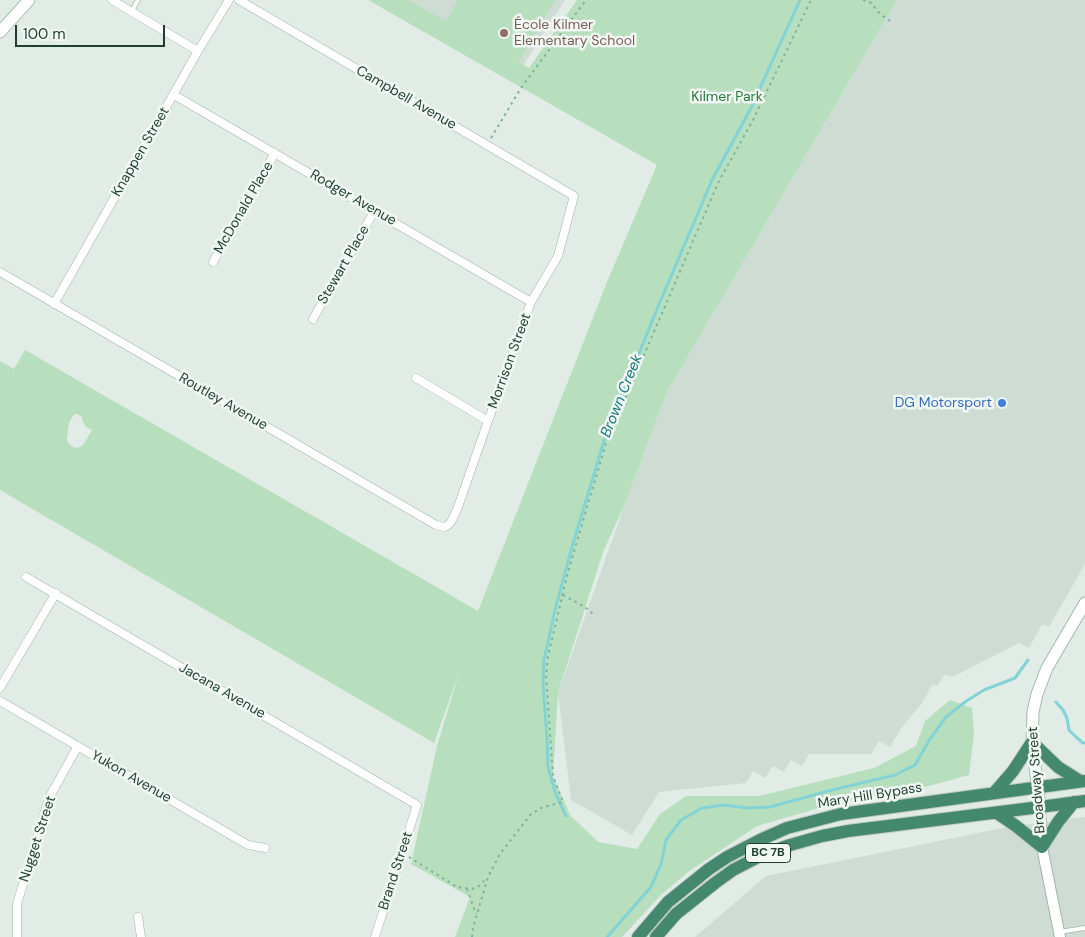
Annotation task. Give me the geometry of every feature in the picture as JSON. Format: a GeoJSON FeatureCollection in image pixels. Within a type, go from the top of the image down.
{"type":"FeatureCollection","features":[{"type":"Feature","properties":{"kind":"highway"},"geometry":{"type":"LineString","coordinates":[[994,793],[1013,771],[1032,742],[1058,767],[1083,781]]}},
{"type":"Feature","properties":{"kind":"highway","name":"Mary Hill Bypass"},"geometry":{"type":"LineString","coordinates":[[638,937],[668,902],[709,869],[727,857],[787,828],[841,814],[1083,781]]}},
{"type":"Feature","properties":{"kind":"highway"},"geometry":{"type":"LineString","coordinates":[[997,813],[1042,847],[1058,822],[1079,801]]}},
{"type":"Feature","properties":{"kind":"highway","name":"BC 7B"},"geometry":{"type":"LineString","coordinates":[[656,937],[676,914],[715,882],[733,870],[780,848],[848,831],[1040,808],[1079,801]]}},
{"type":"Feature","properties":{"kind":"main road"},"geometry":{"type":"LineString","coordinates":[[0,32],[29,0]]}},
{"type":"Feature","properties":{"kind":"main road","name":"Broadway Street"},"geometry":{"type":"LineString","coordinates":[[1040,808],[1032,742],[1033,712],[1037,694],[1047,668],[1085,603]]}},
{"type":"Feature","properties":{"kind":"street"},"geometry":{"type":"LineString","coordinates":[[112,0],[198,51]]}},
{"type":"Feature","properties":{"kind":"street","name":"Knappen Street"},"geometry":{"type":"LineString","coordinates":[[54,304],[229,0]]}},
{"type":"Feature","properties":{"kind":"street","name":"Campbell Avenue"},"geometry":{"type":"LineString","coordinates":[[239,0],[574,196]]}},
{"type":"Feature","properties":{"kind":"street","name":"Rodger Avenue"},"geometry":{"type":"LineString","coordinates":[[174,95],[531,302]]}},
{"type":"Feature","properties":{"kind":"street","name":"McDonald Place"},"geometry":{"type":"LineString","coordinates":[[213,262],[275,153]]}},
{"type":"Feature","properties":{"kind":"street","name":"Morrison Street"},"geometry":{"type":"LineString","coordinates":[[447,526],[455,516],[531,302],[558,256],[574,196]]}},
{"type":"Feature","properties":{"kind":"street","name":"Stewart Place"},"geometry":{"type":"LineString","coordinates":[[312,319],[375,210]]}},
{"type":"Feature","properties":{"kind":"street","name":"Routley Avenue"},"geometry":{"type":"LineString","coordinates":[[0,272],[426,519],[439,526],[447,526]]}},
{"type":"Feature","properties":{"kind":"street"},"geometry":{"type":"LineString","coordinates":[[416,378],[488,421]]}},
{"type":"Feature","properties":{"kind":"street","name":"Jacana Avenue"},"geometry":{"type":"LineString","coordinates":[[26,577],[417,805]]}},
{"type":"Feature","properties":{"kind":"street"},"geometry":{"type":"LineString","coordinates":[[0,688],[56,594]]}},
{"type":"Feature","properties":{"kind":"street","name":"Yukon Avenue"},"geometry":{"type":"LineString","coordinates":[[0,701],[248,845],[265,848]]}},
{"type":"Feature","properties":{"kind":"street","name":"Nugget Street"},"geometry":{"type":"LineString","coordinates":[[16,937],[17,904],[46,804],[78,746]]}},
{"type":"Feature","properties":{"kind":"street","name":"Brand Street"},"geometry":{"type":"LineString","coordinates":[[375,937],[417,805]]}},
{"type":"Feature","properties":{"kind":"street","name":"Broadway Street"},"geometry":{"type":"LineString","coordinates":[[1040,808],[1042,847],[1060,934]]}},
{"type":"Feature","properties":{"kind":"street"},"geometry":{"type":"LineString","coordinates":[[138,917],[141,937]]}},
{"type":"Feature","properties":{"kind":"lane"},"geometry":{"type":"LineString","coordinates":[[132,11],[138,0]]}},
{"type":"Feature","properties":{"kind":"lane"},"geometry":{"type":"LineString","coordinates":[[1060,934],[1085,928]]}},
{"type":"Feature","properties":{"kind":"path"},"geometry":{"type":"LineString","coordinates":[[487,146],[521,88],[586,0]]}},
{"type":"Feature","properties":{"kind":"path"},"geometry":{"type":"LineString","coordinates":[[472,937],[488,877],[500,854],[531,814],[543,807],[563,802],[553,776],[546,676],[548,656],[568,572],[606,443],[719,181],[754,120],[811,0]]}},
{"type":"Feature","properties":{"kind":"path"},"geometry":{"type":"LineString","coordinates":[[862,0],[871,3],[880,14],[893,23]]}},
{"type":"Feature","properties":{"kind":"path"},"geometry":{"type":"LineString","coordinates":[[563,595],[585,607],[594,615]]}},
{"type":"Feature","properties":{"kind":"path"},"geometry":{"type":"LineString","coordinates":[[403,853],[457,888],[472,889],[479,886],[488,877]]}},
{"type":"Feature","properties":{"kind":"path"},"geometry":{"type":"LineString","coordinates":[[467,888],[477,916]]}},
{"type":"Feature","properties":{"kind":"shaded area","name":"École Kilmer Elementary School"},"geometry":{"type":"Polygon","coordinates":[[[406,0],[565,0],[523,66],[406,0]]]}},
{"type":"Feature","properties":{"kind":"shaded area"},"geometry":{"type":"Polygon","coordinates":[[[897,0],[1085,0],[1085,564],[1049,627],[1042,624],[1029,648],[1019,643],[952,677],[945,674],[937,686],[933,684],[922,703],[902,727],[890,747],[879,741],[871,754],[809,754],[802,766],[791,760],[784,772],[773,766],[765,778],[753,771],[746,783],[659,792],[632,835],[571,800],[558,693],[667,392],[897,0]]]}},
{"type":"Feature","properties":{"kind":"shaded area"},"geometry":{"type":"Polygon","coordinates":[[[1085,817],[1085,937],[695,937],[766,876],[1008,827],[1085,817]]]}},
{"type":"Feature","properties":{"kind":"green space","name":"Kilmer Park"},"geometry":{"type":"Polygon","coordinates":[[[368,0],[408,0],[446,21],[458,0],[555,0],[519,62],[529,68],[577,0],[897,0],[667,392],[625,504],[603,552],[558,693],[553,776],[570,815],[598,842],[637,849],[660,814],[686,796],[759,796],[874,768],[916,746],[925,721],[950,700],[972,708],[974,735],[969,775],[921,788],[840,802],[757,826],[688,872],[661,895],[622,937],[455,937],[470,897],[411,864],[437,746],[460,670],[434,743],[0,490],[0,361],[14,369],[25,350],[478,611],[607,282],[657,165],[368,0]],[[77,414],[72,417],[69,423],[67,439],[68,443],[78,448],[83,445],[92,430],[86,427],[82,417],[77,414]]]}},
{"type":"Feature","properties":{"kind":"waterway","name":"Brown Creek"},"geometry":{"type":"LineString","coordinates":[[566,816],[555,792],[548,767],[543,683],[544,660],[572,547],[606,434],[660,302],[712,180],[751,108],[800,0]]}},
{"type":"Feature","properties":{"kind":"waterway"},"geometry":{"type":"LineString","coordinates":[[607,937],[651,887],[661,864],[666,840],[681,820],[702,808],[724,805],[747,808],[770,807],[895,775],[915,765],[930,739],[946,717],[984,690],[1015,678],[1028,660]]}},
{"type":"Feature","properties":{"kind":"waterway"},"geometry":{"type":"LineString","coordinates":[[1056,702],[1067,718],[1069,730],[1085,743]]}},
{"type":"Feature","properties":{"kind":"place","name":"École Kilmer Elementary School"},"geometry":{"type":"Point","coordinates":[504,33]}},
{"type":"Feature","properties":{"kind":"place","name":"DG Motorsport"},"geometry":{"type":"Point","coordinates":[1002,403]}}]}
